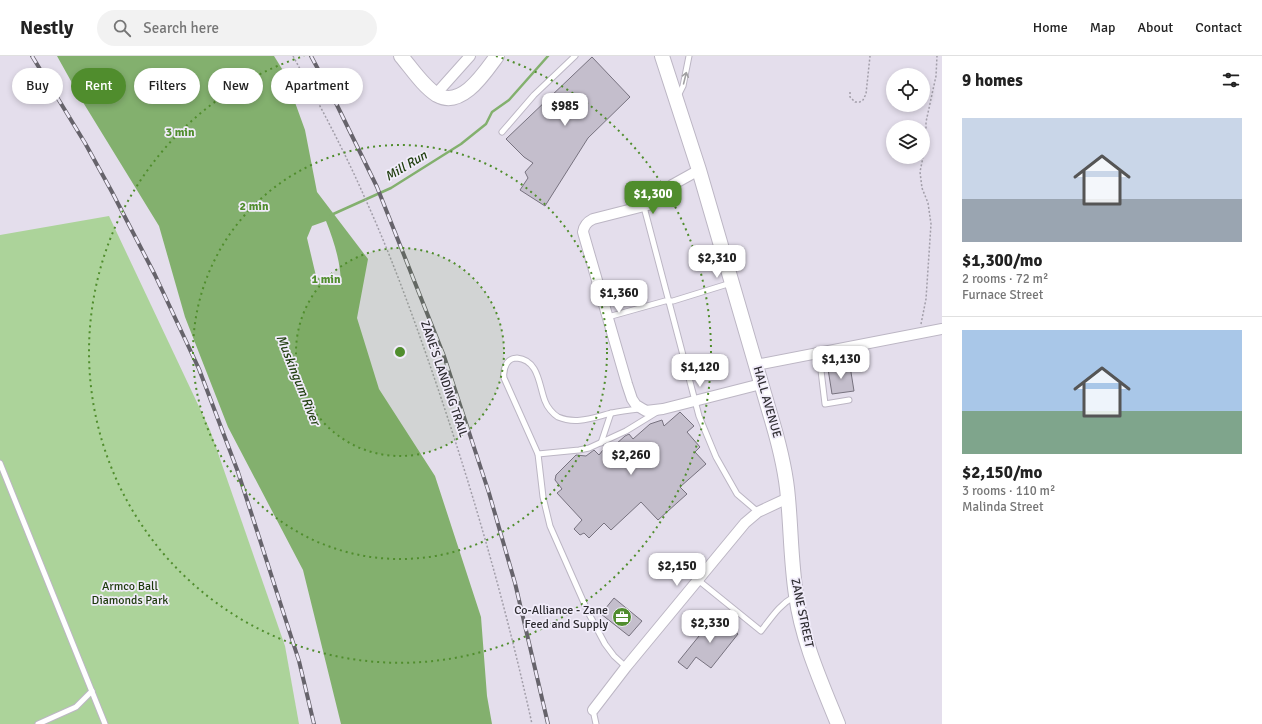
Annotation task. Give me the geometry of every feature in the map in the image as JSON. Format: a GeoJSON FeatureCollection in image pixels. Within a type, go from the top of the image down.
{"type":"FeatureCollection","features":[{"type":"Feature","properties":{"kind":"main road"},"geometry":{"type":"LineString","coordinates":[[401,56],[436,94],[449,98],[456,97],[467,92],[477,82],[497,56]]}},
{"type":"Feature","properties":{"kind":"main road","name":"HALL AVENUE"},"geometry":{"type":"LineString","coordinates":[[662,56],[699,170],[756,365],[783,461],[788,498]]}},
{"type":"Feature","properties":{"kind":"main road","name":"ZANE STREET"},"geometry":{"type":"LineString","coordinates":[[788,498],[796,596],[805,638],[838,724]]}},
{"type":"Feature","properties":{"kind":"street"},"geometry":{"type":"LineString","coordinates":[[436,94],[470,56]]}},
{"type":"Feature","properties":{"kind":"street"},"geometry":{"type":"LineString","coordinates":[[699,170],[672,185],[658,200],[652,204],[593,219],[585,225],[583,232],[628,389],[632,400],[638,407],[646,411],[663,409],[761,384]]}},
{"type":"Feature","properties":{"kind":"street"},"geometry":{"type":"LineString","coordinates":[[756,365],[942,329]]}},
{"type":"Feature","properties":{"kind":"street"},"geometry":{"type":"LineString","coordinates":[[593,710],[626,667],[736,534],[758,512],[788,498]]}},
{"type":"Feature","properties":{"kind":"lane"},"geometry":{"type":"LineString","coordinates":[[502,132],[534,95],[575,56]]}},
{"type":"Feature","properties":{"kind":"lane"},"geometry":{"type":"LineString","coordinates":[[676,99],[683,86],[689,56]]}},
{"type":"Feature","properties":{"kind":"lane"},"geometry":{"type":"LineString","coordinates":[[644,207],[704,432],[737,494],[758,512]]}},
{"type":"Feature","properties":{"kind":"lane"},"geometry":{"type":"LineString","coordinates":[[608,317],[732,282]]}},
{"type":"Feature","properties":{"kind":"lane"},"geometry":{"type":"LineString","coordinates":[[819,354],[825,404],[849,400]]}},
{"type":"Feature","properties":{"kind":"lane"},"geometry":{"type":"LineString","coordinates":[[626,667],[614,656],[605,644],[588,612],[550,526],[543,496],[538,454],[504,378],[503,371],[509,360],[520,358],[526,361],[537,372],[545,401],[552,412],[557,417],[572,421],[580,421],[638,407]]}},
{"type":"Feature","properties":{"kind":"lane"},"geometry":{"type":"LineString","coordinates":[[538,454],[589,448],[626,431],[663,409]]}},
{"type":"Feature","properties":{"kind":"lane"},"geometry":{"type":"LineString","coordinates":[[601,443],[611,413]]}},
{"type":"Feature","properties":{"kind":"lane"},"geometry":{"type":"LineString","coordinates":[[0,463],[105,724]]}},
{"type":"Feature","properties":{"kind":"lane"},"geometry":{"type":"LineString","coordinates":[[698,580],[761,631],[785,602],[796,596]]}},
{"type":"Feature","properties":{"kind":"lane"},"geometry":{"type":"LineString","coordinates":[[38,724],[76,707],[92,691]]}},
{"type":"Feature","properties":{"kind":"lane"},"geometry":{"type":"LineString","coordinates":[[593,710],[596,724]]}},
{"type":"Feature","properties":{"kind":"path","name":"ZANE'S LANDING TRAIL"},"geometry":{"type":"LineString","coordinates":[[293,56],[320,105],[368,204],[419,333],[452,428],[495,570],[510,626],[532,724]]}},
{"type":"Feature","properties":{"kind":"path"},"geometry":{"type":"LineString","coordinates":[[850,92],[850,97],[855,102],[860,102],[865,98],[870,56]]}},
{"type":"Feature","properties":{"kind":"path"},"geometry":{"type":"LineString","coordinates":[[926,120],[936,76],[937,56]]}},
{"type":"Feature","properties":{"kind":"path"},"geometry":{"type":"LineString","coordinates":[[918,334],[923,318],[926,299],[931,224],[928,204],[922,188],[920,172],[922,164]]}},
{"type":"Feature","properties":{"kind":"green space","name":"Armco Ball Diamonds Park"},"geometry":{"type":"Polygon","coordinates":[[[109,216],[210,430],[285,646],[299,724],[0,724],[0,235],[109,216]]]}},
{"type":"Feature","properties":{"kind":"water","name":"Muskingum River"},"geometry":{"type":"Polygon","coordinates":[[[57,56],[274,56],[282,68],[271,68],[271,104],[296,104],[305,130],[317,192],[368,259],[357,318],[379,389],[435,476],[481,617],[487,696],[492,724],[341,724],[303,570],[228,427],[185,317],[159,226],[84,104],[126,104],[126,68],[71,68],[71,81],[57,56]],[[326,221],[312,226],[307,238],[316,276],[329,285],[341,285],[341,277],[334,244],[326,221]]]}},
{"type":"Feature","properties":{"kind":"building"},"geometry":{"type":"Polygon","coordinates":[[[592,57],[630,97],[588,138],[545,206],[520,190],[528,178],[525,172],[533,163],[524,157],[506,139],[592,57]]]}},
{"type":"Feature","properties":{"kind":"building"},"geometry":{"type":"Polygon","coordinates":[[[850,366],[854,391],[832,394],[828,369],[850,366]]]}},
{"type":"Feature","properties":{"kind":"building"},"geometry":{"type":"Polygon","coordinates":[[[680,412],[694,426],[687,432],[700,447],[695,452],[706,464],[680,487],[687,494],[658,520],[641,502],[611,530],[604,523],[589,538],[584,533],[580,535],[574,529],[582,520],[557,493],[562,489],[555,480],[556,475],[576,455],[586,456],[594,450],[599,455],[603,450],[606,453],[625,436],[629,434],[633,439],[650,424],[662,420],[664,426],[680,412]]]}},
{"type":"Feature","properties":{"kind":"building","name":"Co-Alliance - Zane Feed and Supply"},"geometry":{"type":"Polygon","coordinates":[[[614,598],[642,621],[629,636],[601,614],[614,598]]]}},
{"type":"Feature","properties":{"kind":"building"},"geometry":{"type":"Polygon","coordinates":[[[716,615],[724,622],[726,620],[733,625],[730,628],[738,634],[711,668],[696,657],[687,669],[678,662],[716,615]]]}},
{"type":"Feature","properties":{"kind":"waterway","name":"Mill Run"},"geometry":{"type":"LineString","coordinates":[[331,215],[391,188],[461,144],[486,124],[492,112],[509,100],[548,56]]}},
{"type":"Feature","properties":{"kind":"railway"},"geometry":{"type":"LineString","coordinates":[[32,56],[85,143],[112,192],[155,275],[199,369],[238,472],[299,661],[314,724]]}},
{"type":"Feature","properties":{"kind":"railway"},"geometry":{"type":"LineString","coordinates":[[311,56],[377,187],[444,356],[489,493],[515,583],[548,724]]}},
{"type":"Feature","properties":{"kind":"place","name":"Co-Alliance - Zane Feed and Supply"},"geometry":{"type":"Point","coordinates":[622,617]}}]}
